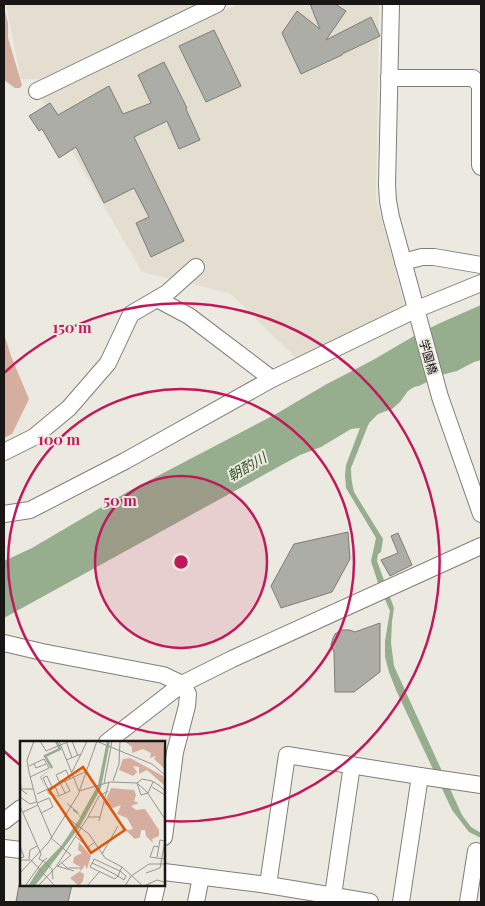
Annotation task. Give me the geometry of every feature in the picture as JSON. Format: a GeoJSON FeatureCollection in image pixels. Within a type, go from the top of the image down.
{"type":"FeatureCollection","features":[{"type":"Feature","properties":{"kind":"street"},"geometry":{"type":"LineString","coordinates":[[38,90],[217,4]]}},
{"type":"Feature","properties":{"kind":"street","name":"学園橋"},"geometry":{"type":"LineString","coordinates":[[392,4],[388,201],[416,313],[440,397],[481,514]]}},
{"type":"Feature","properties":{"kind":"street"},"geometry":{"type":"LineString","coordinates":[[389,78],[473,78],[480,85],[481,167]]}},
{"type":"Feature","properties":{"kind":"street"},"geometry":{"type":"LineString","coordinates":[[403,262],[422,257],[434,257],[481,265]]}},
{"type":"Feature","properties":{"kind":"street"},"geometry":{"type":"LineString","coordinates":[[4,452],[34,437],[69,408],[108,363],[131,314],[167,293],[196,268]]}},
{"type":"Feature","properties":{"kind":"street"},"geometry":{"type":"LineString","coordinates":[[4,514],[30,510],[272,379],[481,283]]}},
{"type":"Feature","properties":{"kind":"street"},"geometry":{"type":"LineString","coordinates":[[158,298],[190,316],[272,379]]}},
{"type":"Feature","properties":{"kind":"street"},"geometry":{"type":"LineString","coordinates":[[108,741],[182,684],[232,659],[481,546]]}},
{"type":"Feature","properties":{"kind":"street"},"geometry":{"type":"LineString","coordinates":[[4,643],[163,675],[182,684],[188,694],[187,706],[175,752],[165,829]]}},
{"type":"Feature","properties":{"kind":"street"},"geometry":{"type":"LineString","coordinates":[[268,885],[288,755],[481,786]]}},
{"type":"Feature","properties":{"kind":"street"},"geometry":{"type":"LineString","coordinates":[[332,899],[352,765]]}},
{"type":"Feature","properties":{"kind":"street"},"geometry":{"type":"LineString","coordinates":[[401,902],[420,776]]}},
{"type":"Feature","properties":{"kind":"street"},"geometry":{"type":"LineString","coordinates":[[4,822],[20,809]]}},
{"type":"Feature","properties":{"kind":"street"},"geometry":{"type":"LineString","coordinates":[[4,848],[20,850]]}},
{"type":"Feature","properties":{"kind":"street"},"geometry":{"type":"LineString","coordinates":[[468,902],[476,851]]}},
{"type":"Feature","properties":{"kind":"street"},"geometry":{"type":"LineString","coordinates":[[165,872],[268,885],[332,899],[370,902]]}},
{"type":"Feature","properties":{"kind":"street"},"geometry":{"type":"LineString","coordinates":[[196,902],[201,877]]}},
{"type":"Feature","properties":{"kind":"street"},"geometry":{"type":"LineString","coordinates":[[153,902],[157,886]]}},
{"type":"Feature","properties":{"kind":"shaded area"},"geometry":{"type":"Polygon","coordinates":[[[6,4],[197,4],[40,79],[21,79],[6,4]]]}},
{"type":"Feature","properties":{"kind":"shaded area"},"geometry":{"type":"Polygon","coordinates":[[[239,4],[379,4],[376,199],[405,307],[302,364],[230,293],[142,272],[37,91],[239,4]]]}},
{"type":"Feature","properties":{"kind":"shaded area"},"geometry":{"type":"Polygon","coordinates":[[[4,7],[8,23],[8,38],[22,85],[20,88],[15,88],[4,80],[4,7]]]}},
{"type":"Feature","properties":{"kind":"shaded area"},"geometry":{"type":"Polygon","coordinates":[[[4,334],[29,399],[12,434],[4,438],[4,334]]]}},
{"type":"Feature","properties":{"kind":"water","name":"朝酌川"},"geometry":{"type":"Polygon","coordinates":[[[481,305],[481,360],[414,387],[392,409],[378,414],[369,423],[351,468],[354,492],[383,539],[377,561],[394,608],[391,643],[394,666],[462,815],[471,827],[481,833],[481,838],[469,832],[452,810],[389,672],[385,657],[385,641],[390,611],[371,561],[376,538],[346,488],[346,465],[360,428],[351,429],[321,447],[300,455],[4,618],[4,561],[32,548],[129,491],[276,414],[414,336],[481,305]]]}},
{"type":"Feature","properties":{"kind":"building"},"geometry":{"type":"Polygon","coordinates":[[[310,4],[335,4],[346,11],[326,40],[371,17],[380,36],[301,74],[282,33],[297,11],[320,29],[310,4]]]}},
{"type":"Feature","properties":{"kind":"building"},"geometry":{"type":"Polygon","coordinates":[[[214,30],[241,86],[206,102],[179,46],[214,30]]]}},
{"type":"Feature","properties":{"kind":"building"},"geometry":{"type":"Polygon","coordinates":[[[164,62],[187,108],[200,140],[179,149],[167,121],[134,137],[184,241],[151,257],[136,223],[149,217],[134,188],[104,203],[76,147],[59,158],[42,129],[39,131],[29,116],[50,103],[58,115],[109,86],[123,114],[151,103],[138,75],[164,62]]]}},
{"type":"Feature","properties":{"kind":"building"},"geometry":{"type":"Polygon","coordinates":[[[348,532],[350,559],[332,592],[281,608],[271,586],[294,544],[348,532]]]}},
{"type":"Feature","properties":{"kind":"building"},"geometry":{"type":"Polygon","coordinates":[[[398,533],[412,565],[390,576],[381,560],[398,553],[391,536],[398,533]]]}},
{"type":"Feature","properties":{"kind":"building"},"geometry":{"type":"Polygon","coordinates":[[[380,623],[380,672],[354,692],[335,692],[334,652],[331,645],[335,634],[341,630],[355,632],[380,623]]]}},
{"type":"Feature","properties":{"kind":"building"},"geometry":{"type":"Polygon","coordinates":[[[19,885],[72,886],[68,902],[16,902],[19,885]]]}}]}
